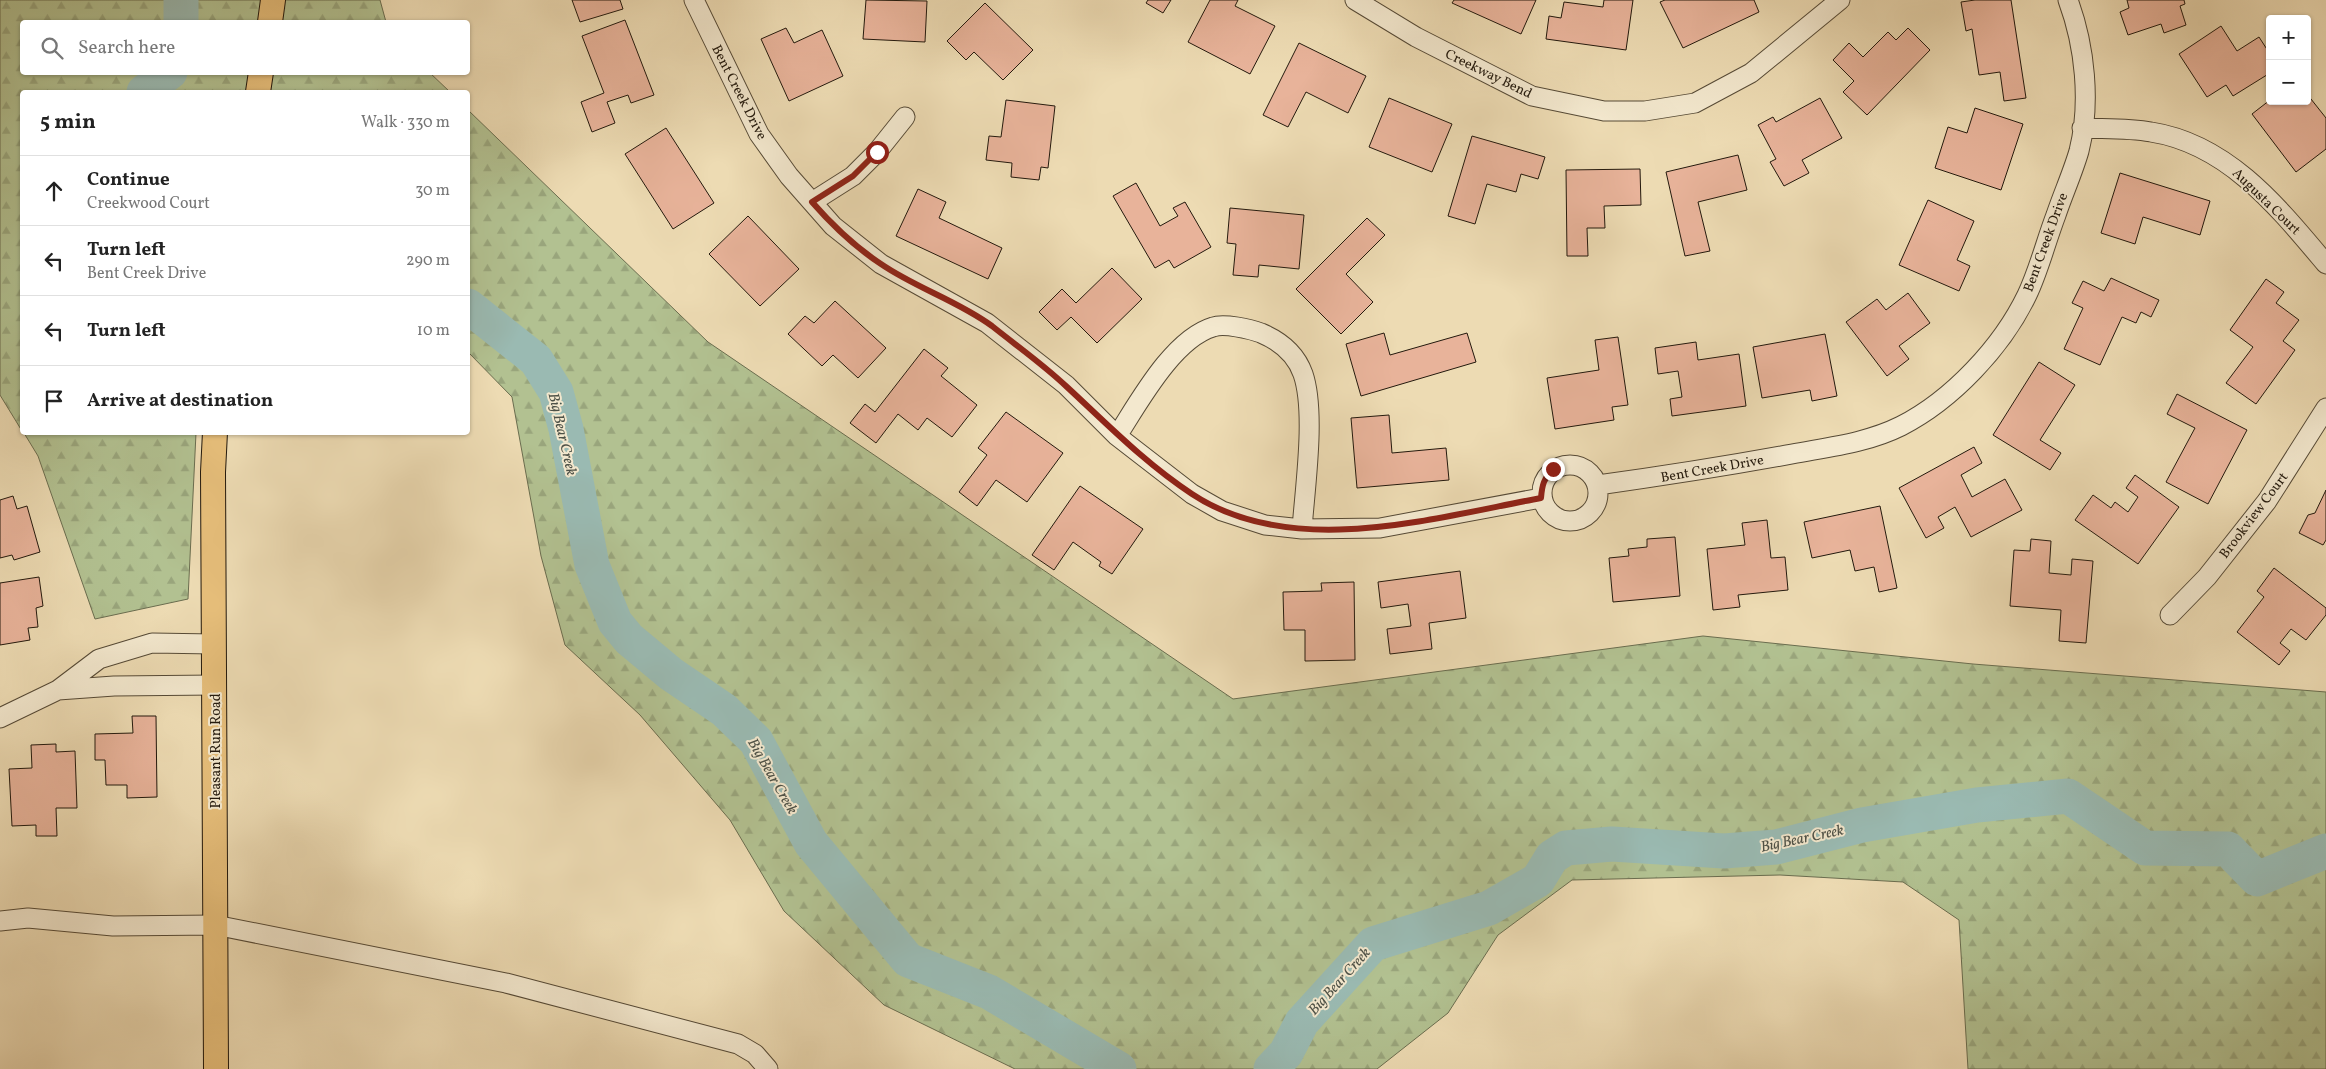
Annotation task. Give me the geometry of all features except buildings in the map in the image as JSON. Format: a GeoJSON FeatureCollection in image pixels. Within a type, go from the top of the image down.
{"type":"FeatureCollection","features":[{"type":"Feature","properties":{"kind":"main road"},"geometry":{"type":"LineString","coordinates":[[270,20],[273,0]]}},
{"type":"Feature","properties":{"kind":"main road"},"geometry":{"type":"LineString","coordinates":[[258,90],[261,75]]}},
{"type":"Feature","properties":{"kind":"main road","name":"Pleasant Run Road"},"geometry":{"type":"LineString","coordinates":[[215,435],[212,472],[216,1069]]}},
{"type":"Feature","properties":{"kind":"street","name":"Bent Creek Drive"},"geometry":{"type":"LineString","coordinates":[[694,0],[759,134],[790,176],[833,226],[881,264],[987,323],[1018,346],[1066,385],[1117,436],[1192,494],[1222,510],[1265,525],[1302,529],[1380,528],[1541,498]]}},
{"type":"Feature","properties":{"kind":"street","name":"Creekway Bend"},"geometry":{"type":"LineString","coordinates":[[1355,0],[1416,37],[1532,96],[1604,111],[1645,111],[1694,103],[1751,73],[1840,0]]}},
{"type":"Feature","properties":{"kind":"street","name":"Bent Creek Drive"},"geometry":{"type":"LineString","coordinates":[[1598,486],[1700,471],[1860,441],[1900,427],[1934,407],[1970,374],[2003,334],[2027,294],[2079,151],[2085,111],[2084,73],[2075,18],[2068,0]]}},
{"type":"Feature","properties":{"kind":"street"},"geometry":{"type":"LineString","coordinates":[[812,202],[853,176],[877,152],[904,117]]}},
{"type":"Feature","properties":{"kind":"street","name":"Augusta Court"},"geometry":{"type":"LineString","coordinates":[[2082,128],[2151,132],[2182,141],[2209,152],[2239,170],[2287,217],[2326,264]]}},
{"type":"Feature","properties":{"kind":"street"},"geometry":{"type":"LineString","coordinates":[[1117,436],[1158,374],[1192,336],[1214,326],[1249,329],[1271,337],[1287,349],[1297,361],[1303,375],[1307,394],[1309,442],[1302,529]]}},
{"type":"Feature","properties":{"kind":"street","name":"Brookview Court"},"geometry":{"type":"LineString","coordinates":[[2170,615],[2206,577],[2267,501],[2326,408]]}},
{"type":"Feature","properties":{"kind":"street"},"geometry":{"type":"LineString","coordinates":[[1562,465],[1577,465],[1586,469],[1598,486],[1597,502],[1592,511],[1575,522],[1560,520],[1551,515],[1541,498],[1542,485],[1546,476],[1553,469],[1562,465]]}},
{"type":"Feature","properties":{"kind":"street"},"geometry":{"type":"LineString","coordinates":[[0,718],[58,690],[99,659],[152,643],[214,644]]}},
{"type":"Feature","properties":{"kind":"street"},"geometry":{"type":"LineString","coordinates":[[58,690],[114,686],[214,685]]}},
{"type":"Feature","properties":{"kind":"street"},"geometry":{"type":"LineString","coordinates":[[0,921],[28,918],[114,926],[215,925],[515,985],[738,1044],[755,1054],[768,1069]]}},
{"type":"Feature","properties":{"kind":"green space"},"geometry":{"type":"Polygon","coordinates":[[[0,0],[380,0],[385,20],[20,20],[20,75],[432,75],[448,90],[20,90],[20,428],[0,395],[0,0]]]}},
{"type":"Feature","properties":{"kind":"green space"},"geometry":{"type":"Polygon","coordinates":[[[470,112],[708,342],[1233,699],[1703,636],[1973,664],[2326,692],[2326,1069],[1968,1069],[1959,920],[1903,882],[1780,875],[1572,880],[1498,935],[1448,1013],[1377,1069],[1015,1069],[884,1005],[784,911],[730,820],[640,715],[565,645],[541,556],[512,397],[470,354],[470,112]]]}},
{"type":"Feature","properties":{"kind":"green space"},"geometry":{"type":"Polygon","coordinates":[[[25,435],[196,435],[188,599],[95,619],[38,456],[25,435]]]}},
{"type":"Feature","properties":{"kind":"waterway","name":"Big Bear Creek"},"geometry":{"type":"LineString","coordinates":[[181,0],[181,20]]}},
{"type":"Feature","properties":{"kind":"waterway","name":"Big Bear Creek"},"geometry":{"type":"LineString","coordinates":[[147,90],[166,75]]}},
{"type":"Feature","properties":{"kind":"waterway","name":"Big Bear Creek"},"geometry":{"type":"LineString","coordinates":[[470,308],[536,360],[556,392],[566,429],[592,565],[615,622],[629,639],[671,674],[724,710],[756,741],[811,843],[908,960],[989,992],[1119,1069]]}},
{"type":"Feature","properties":{"kind":"waterway","name":"Big Bear Creek"},"geometry":{"type":"LineString","coordinates":[[1271,1069],[1286,1053],[1302,1022],[1373,944],[1489,908],[1538,880],[1552,857],[1566,848],[1612,844],[1724,851],[1776,847],[1862,825],[1977,805],[2068,796],[2145,848],[2228,849],[2257,879],[2326,851]]}},
{"type":"Feature","properties":{"kind":"route"},"geometry":{"type":"LineString","coordinates":[[877,152],[853,176],[812,202],[833,226],[881,264],[987,323],[1066,385],[1117,436],[1192,494],[1222,510],[1265,525],[1302,529],[1380,528],[1541,498],[1542,485],[1546,476],[1553,469]]}}]}
